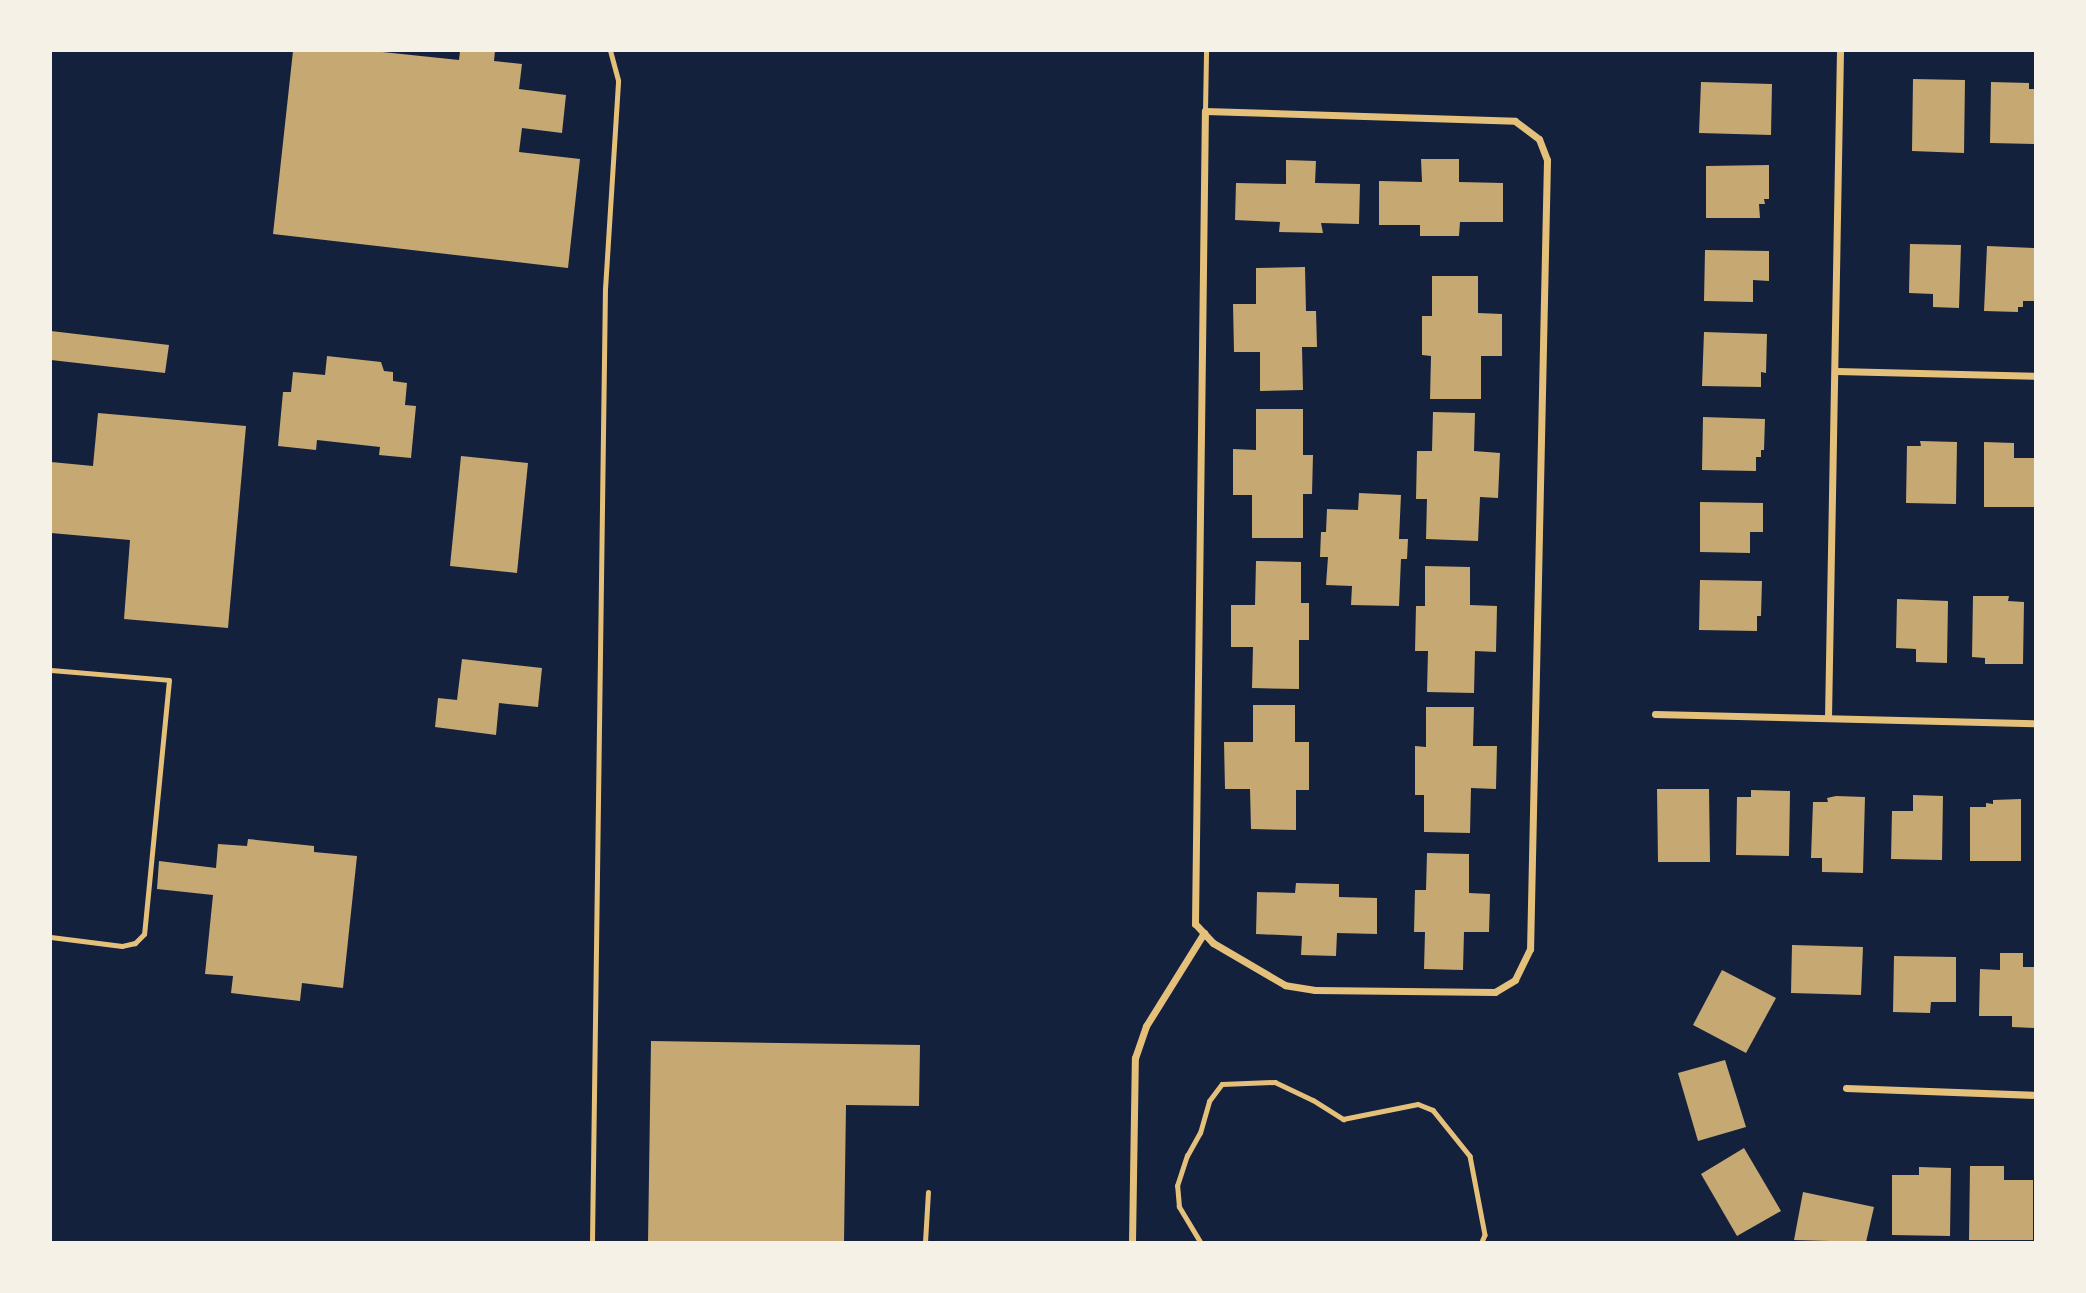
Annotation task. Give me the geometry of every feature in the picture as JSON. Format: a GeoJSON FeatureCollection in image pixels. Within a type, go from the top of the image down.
{"type":"FeatureCollection","features":[{"type":"Feature","properties":{"kind":"street"},"geometry":{"type":"LineString","coordinates":[[1828,718],[1840,51]]}},
{"type":"Feature","properties":{"kind":"street"},"geometry":{"type":"LineString","coordinates":[[1205,111],[1515,121],[1539,139],[1547,160],[1530,949],[1514,980],[1495,992],[1315,990],[1285,985],[1213,943],[1204,933],[1195,924],[1205,111]]}},
{"type":"Feature","properties":{"kind":"street"},"geometry":{"type":"LineString","coordinates":[[1836,371],[2035,376]]}},
{"type":"Feature","properties":{"kind":"street"},"geometry":{"type":"LineString","coordinates":[[1655,714],[2035,723]]}},
{"type":"Feature","properties":{"kind":"street"},"geometry":{"type":"LineString","coordinates":[[1132,1242],[1135,1058],[1146,1027],[1204,933]]}},
{"type":"Feature","properties":{"kind":"street"},"geometry":{"type":"LineString","coordinates":[[1846,1088],[2035,1095]]}},
{"type":"Feature","properties":{"kind":"lane"},"geometry":{"type":"LineString","coordinates":[[592,1242],[605,289],[618,80],[610,51]]}},
{"type":"Feature","properties":{"kind":"lane"},"geometry":{"type":"LineString","coordinates":[[1205,111],[1206,51]]}},
{"type":"Feature","properties":{"kind":"lane"},"geometry":{"type":"LineString","coordinates":[[51,670],[169,680],[144,934],[135,943],[122,946],[51,937]]}},
{"type":"Feature","properties":{"kind":"lane"},"geometry":{"type":"LineString","coordinates":[[925,1242],[928,1192]]}},
{"type":"Feature","properties":{"kind":"path"},"geometry":{"type":"LineString","coordinates":[[1200,1242],[1179,1207],[1177,1186],[1187,1156],[1200,1133],[1209,1101],[1222,1084],[1275,1082],[1313,1100],[1343,1119],[1418,1104],[1433,1110],[1470,1156],[1485,1235],[1482,1242]]}},
{"type":"Feature","properties":{"kind":"building"},"geometry":{"type":"Polygon","coordinates":[[[293,51],[373,51],[459,60],[460,51],[495,51],[494,61],[522,64],[519,89],[566,95],[562,133],[522,128],[519,152],[580,159],[568,268],[273,234],[293,51]]]}},
{"type":"Feature","properties":{"kind":"building"},"geometry":{"type":"Polygon","coordinates":[[[1913,79],[1965,80],[1964,153],[1912,151],[1913,79]]]}},
{"type":"Feature","properties":{"kind":"building"},"geometry":{"type":"Polygon","coordinates":[[[1701,82],[1772,84],[1771,135],[1699,133],[1701,82]]]}},
{"type":"Feature","properties":{"kind":"building"},"geometry":{"type":"Polygon","coordinates":[[[1991,82],[2029,83],[2029,89],[2035,89],[2035,144],[1990,143],[1991,82]]]}},
{"type":"Feature","properties":{"kind":"building"},"geometry":{"type":"Polygon","coordinates":[[[1421,159],[1459,159],[1459,182],[1503,183],[1503,222],[1460,222],[1459,236],[1420,236],[1420,225],[1379,225],[1379,181],[1422,182],[1421,159]]]}},
{"type":"Feature","properties":{"kind":"building"},"geometry":{"type":"Polygon","coordinates":[[[1286,160],[1316,161],[1315,183],[1360,184],[1359,224],[1321,223],[1323,233],[1279,232],[1280,222],[1235,220],[1236,183],[1286,184],[1286,160]]]}},
{"type":"Feature","properties":{"kind":"building"},"geometry":{"type":"Polygon","coordinates":[[[1769,165],[1769,199],[1764,199],[1765,204],[1759,204],[1760,218],[1706,218],[1706,166],[1769,165]]]}},
{"type":"Feature","properties":{"kind":"building"},"geometry":{"type":"Polygon","coordinates":[[[1910,244],[1961,245],[1959,308],[1933,307],[1933,294],[1909,293],[1910,244]]]}},
{"type":"Feature","properties":{"kind":"building"},"geometry":{"type":"Polygon","coordinates":[[[1987,246],[2035,248],[2035,301],[2023,301],[2023,307],[2018,307],[2018,312],[1984,311],[1987,246]]]}},
{"type":"Feature","properties":{"kind":"building"},"geometry":{"type":"Polygon","coordinates":[[[1705,250],[1769,251],[1769,281],[1753,280],[1753,302],[1704,301],[1705,250]]]}},
{"type":"Feature","properties":{"kind":"building"},"geometry":{"type":"Polygon","coordinates":[[[1305,267],[1306,311],[1316,311],[1317,347],[1302,347],[1303,390],[1260,391],[1260,352],[1234,352],[1233,304],[1256,304],[1256,268],[1305,267]]]}},
{"type":"Feature","properties":{"kind":"building"},"geometry":{"type":"Polygon","coordinates":[[[1432,276],[1478,276],[1478,313],[1502,314],[1502,356],[1481,356],[1481,399],[1430,399],[1431,356],[1422,355],[1422,316],[1432,316],[1432,276]]]}},
{"type":"Feature","properties":{"kind":"building"},"geometry":{"type":"Polygon","coordinates":[[[51,331],[169,345],[165,373],[51,360],[51,331]]]}},
{"type":"Feature","properties":{"kind":"building"},"geometry":{"type":"Polygon","coordinates":[[[1704,332],[1767,334],[1766,373],[1761,372],[1761,387],[1702,386],[1704,332]]]}},
{"type":"Feature","properties":{"kind":"building"},"geometry":{"type":"Polygon","coordinates":[[[327,356],[381,362],[384,371],[393,372],[393,381],[407,383],[405,405],[416,406],[411,458],[379,455],[380,447],[317,440],[316,450],[278,446],[283,392],[291,392],[293,372],[325,375],[327,356]]]}},
{"type":"Feature","properties":{"kind":"building"},"geometry":{"type":"Polygon","coordinates":[[[1256,409],[1303,409],[1303,455],[1313,455],[1312,494],[1303,494],[1303,538],[1252,538],[1252,495],[1233,495],[1233,449],[1256,450],[1256,409]]]}},
{"type":"Feature","properties":{"kind":"building"},"geometry":{"type":"Polygon","coordinates":[[[1433,412],[1475,413],[1474,451],[1500,453],[1498,498],[1480,497],[1478,541],[1426,539],[1427,499],[1416,499],[1417,451],[1432,451],[1433,412]]]}},
{"type":"Feature","properties":{"kind":"building"},"geometry":{"type":"Polygon","coordinates":[[[98,413],[246,426],[228,628],[124,619],[130,540],[51,533],[51,462],[93,466],[98,413]]]}},
{"type":"Feature","properties":{"kind":"building"},"geometry":{"type":"Polygon","coordinates":[[[1703,417],[1765,419],[1764,450],[1761,450],[1761,457],[1756,457],[1756,471],[1702,470],[1703,417]]]}},
{"type":"Feature","properties":{"kind":"building"},"geometry":{"type":"Polygon","coordinates":[[[1920,441],[1957,442],[1956,504],[1906,503],[1907,446],[1921,446],[1920,441]]]}},
{"type":"Feature","properties":{"kind":"building"},"geometry":{"type":"Polygon","coordinates":[[[1984,442],[2014,443],[2014,458],[2035,458],[2035,507],[1984,507],[1984,442]]]}},
{"type":"Feature","properties":{"kind":"building"},"geometry":{"type":"Polygon","coordinates":[[[461,456],[528,463],[517,573],[450,566],[461,456]]]}},
{"type":"Feature","properties":{"kind":"building"},"geometry":{"type":"Polygon","coordinates":[[[1359,493],[1401,495],[1399,539],[1408,539],[1407,559],[1401,559],[1399,606],[1351,605],[1352,586],[1326,585],[1328,557],[1320,557],[1321,532],[1326,532],[1327,509],[1358,510],[1359,493]]]}},
{"type":"Feature","properties":{"kind":"building"},"geometry":{"type":"Polygon","coordinates":[[[1700,502],[1763,503],[1763,532],[1750,532],[1750,553],[1700,552],[1700,502]]]}},
{"type":"Feature","properties":{"kind":"building"},"geometry":{"type":"Polygon","coordinates":[[[1256,561],[1301,562],[1301,603],[1309,603],[1309,640],[1299,640],[1299,689],[1252,688],[1253,647],[1231,647],[1231,605],[1255,605],[1256,561]]]}},
{"type":"Feature","properties":{"kind":"building"},"geometry":{"type":"Polygon","coordinates":[[[1425,566],[1470,567],[1470,605],[1497,606],[1496,652],[1475,651],[1474,693],[1427,692],[1428,651],[1415,651],[1416,606],[1425,606],[1425,566]]]}},
{"type":"Feature","properties":{"kind":"building"},"geometry":{"type":"Polygon","coordinates":[[[1700,580],[1762,581],[1761,616],[1757,616],[1757,631],[1699,630],[1700,580]]]}},
{"type":"Feature","properties":{"kind":"building"},"geometry":{"type":"Polygon","coordinates":[[[1973,596],[2009,596],[2008,601],[2024,602],[2023,664],[1985,664],[1985,658],[1972,657],[1973,596]]]}},
{"type":"Feature","properties":{"kind":"building"},"geometry":{"type":"Polygon","coordinates":[[[1897,599],[1948,601],[1947,663],[1916,662],[1916,649],[1896,648],[1897,599]]]}},
{"type":"Feature","properties":{"kind":"building"},"geometry":{"type":"Polygon","coordinates":[[[462,659],[542,668],[538,707],[499,703],[496,735],[435,727],[438,698],[457,700],[462,659]]]}},
{"type":"Feature","properties":{"kind":"building"},"geometry":{"type":"Polygon","coordinates":[[[1253,705],[1295,705],[1295,742],[1309,742],[1309,790],[1296,790],[1296,830],[1251,829],[1250,789],[1225,789],[1224,742],[1253,742],[1253,705]]]}},
{"type":"Feature","properties":{"kind":"building"},"geometry":{"type":"Polygon","coordinates":[[[1426,707],[1474,707],[1473,746],[1497,746],[1496,789],[1471,788],[1470,833],[1424,832],[1424,795],[1415,795],[1415,746],[1426,747],[1426,707]]]}},
{"type":"Feature","properties":{"kind":"building"},"geometry":{"type":"Polygon","coordinates":[[[1657,789],[1709,789],[1710,862],[1658,862],[1657,789]]]}},
{"type":"Feature","properties":{"kind":"building"},"geometry":{"type":"Polygon","coordinates":[[[1751,790],[1790,791],[1789,856],[1736,855],[1737,797],[1751,797],[1751,790]]]}},
{"type":"Feature","properties":{"kind":"building"},"geometry":{"type":"Polygon","coordinates":[[[1913,795],[1943,796],[1942,860],[1891,859],[1892,811],[1913,811],[1913,795]]]}},
{"type":"Feature","properties":{"kind":"building"},"geometry":{"type":"Polygon","coordinates":[[[1865,797],[1863,873],[1822,872],[1822,858],[1811,858],[1813,802],[1828,802],[1827,798],[1865,797]]]}},
{"type":"Feature","properties":{"kind":"building"},"geometry":{"type":"Polygon","coordinates":[[[2021,799],[2021,861],[1970,861],[1970,807],[1986,807],[1986,803],[1993,804],[1993,800],[2021,799]]]}},
{"type":"Feature","properties":{"kind":"building"},"geometry":{"type":"Polygon","coordinates":[[[248,839],[314,846],[314,852],[357,856],[343,988],[302,983],[300,1001],[231,993],[233,976],[205,974],[213,895],[157,889],[159,861],[216,868],[218,844],[247,846],[248,839]]]}},
{"type":"Feature","properties":{"kind":"building"},"geometry":{"type":"Polygon","coordinates":[[[1427,853],[1469,854],[1469,893],[1490,894],[1489,932],[1464,932],[1463,970],[1424,969],[1425,932],[1414,932],[1415,890],[1426,890],[1427,853]]]}},
{"type":"Feature","properties":{"kind":"building"},"geometry":{"type":"Polygon","coordinates":[[[1296,883],[1339,884],[1339,897],[1377,898],[1377,934],[1337,933],[1336,956],[1301,955],[1302,936],[1256,934],[1257,892],[1295,893],[1296,883]]]}},
{"type":"Feature","properties":{"kind":"building"},"geometry":{"type":"Polygon","coordinates":[[[1792,945],[1863,947],[1861,995],[1791,993],[1792,945]]]}},
{"type":"Feature","properties":{"kind":"building"},"geometry":{"type":"Polygon","coordinates":[[[2000,953],[2023,953],[2023,967],[2035,967],[2035,1028],[2012,1027],[2012,1016],[1979,1016],[1980,969],[2000,970],[2000,953]]]}},
{"type":"Feature","properties":{"kind":"building"},"geometry":{"type":"Polygon","coordinates":[[[1894,956],[1956,957],[1956,1002],[1931,1002],[1930,1013],[1893,1012],[1894,956]]]}},
{"type":"Feature","properties":{"kind":"building"},"geometry":{"type":"Polygon","coordinates":[[[1722,970],[1776,998],[1746,1053],[1693,1025],[1722,970]]]}},
{"type":"Feature","properties":{"kind":"building"},"geometry":{"type":"Polygon","coordinates":[[[651,1041],[920,1045],[919,1106],[846,1105],[844,1242],[648,1242],[651,1041]]]}},
{"type":"Feature","properties":{"kind":"building"},"geometry":{"type":"Polygon","coordinates":[[[1725,1060],[1746,1127],[1698,1141],[1678,1073],[1725,1060]]]}},
{"type":"Feature","properties":{"kind":"building"},"geometry":{"type":"Polygon","coordinates":[[[1744,1148],[1781,1211],[1737,1236],[1701,1174],[1744,1148]]]}},
{"type":"Feature","properties":{"kind":"building"},"geometry":{"type":"Polygon","coordinates":[[[1970,1166],[2004,1166],[2004,1180],[2033,1180],[2033,1240],[1969,1240],[1970,1166]]]}},
{"type":"Feature","properties":{"kind":"building"},"geometry":{"type":"Polygon","coordinates":[[[1919,1167],[1951,1168],[1950,1236],[1892,1235],[1892,1175],[1919,1175],[1919,1167]]]}},
{"type":"Feature","properties":{"kind":"building"},"geometry":{"type":"Polygon","coordinates":[[[1803,1192],[1874,1207],[1866,1242],[1794,1240],[1803,1192]]]}}]}
